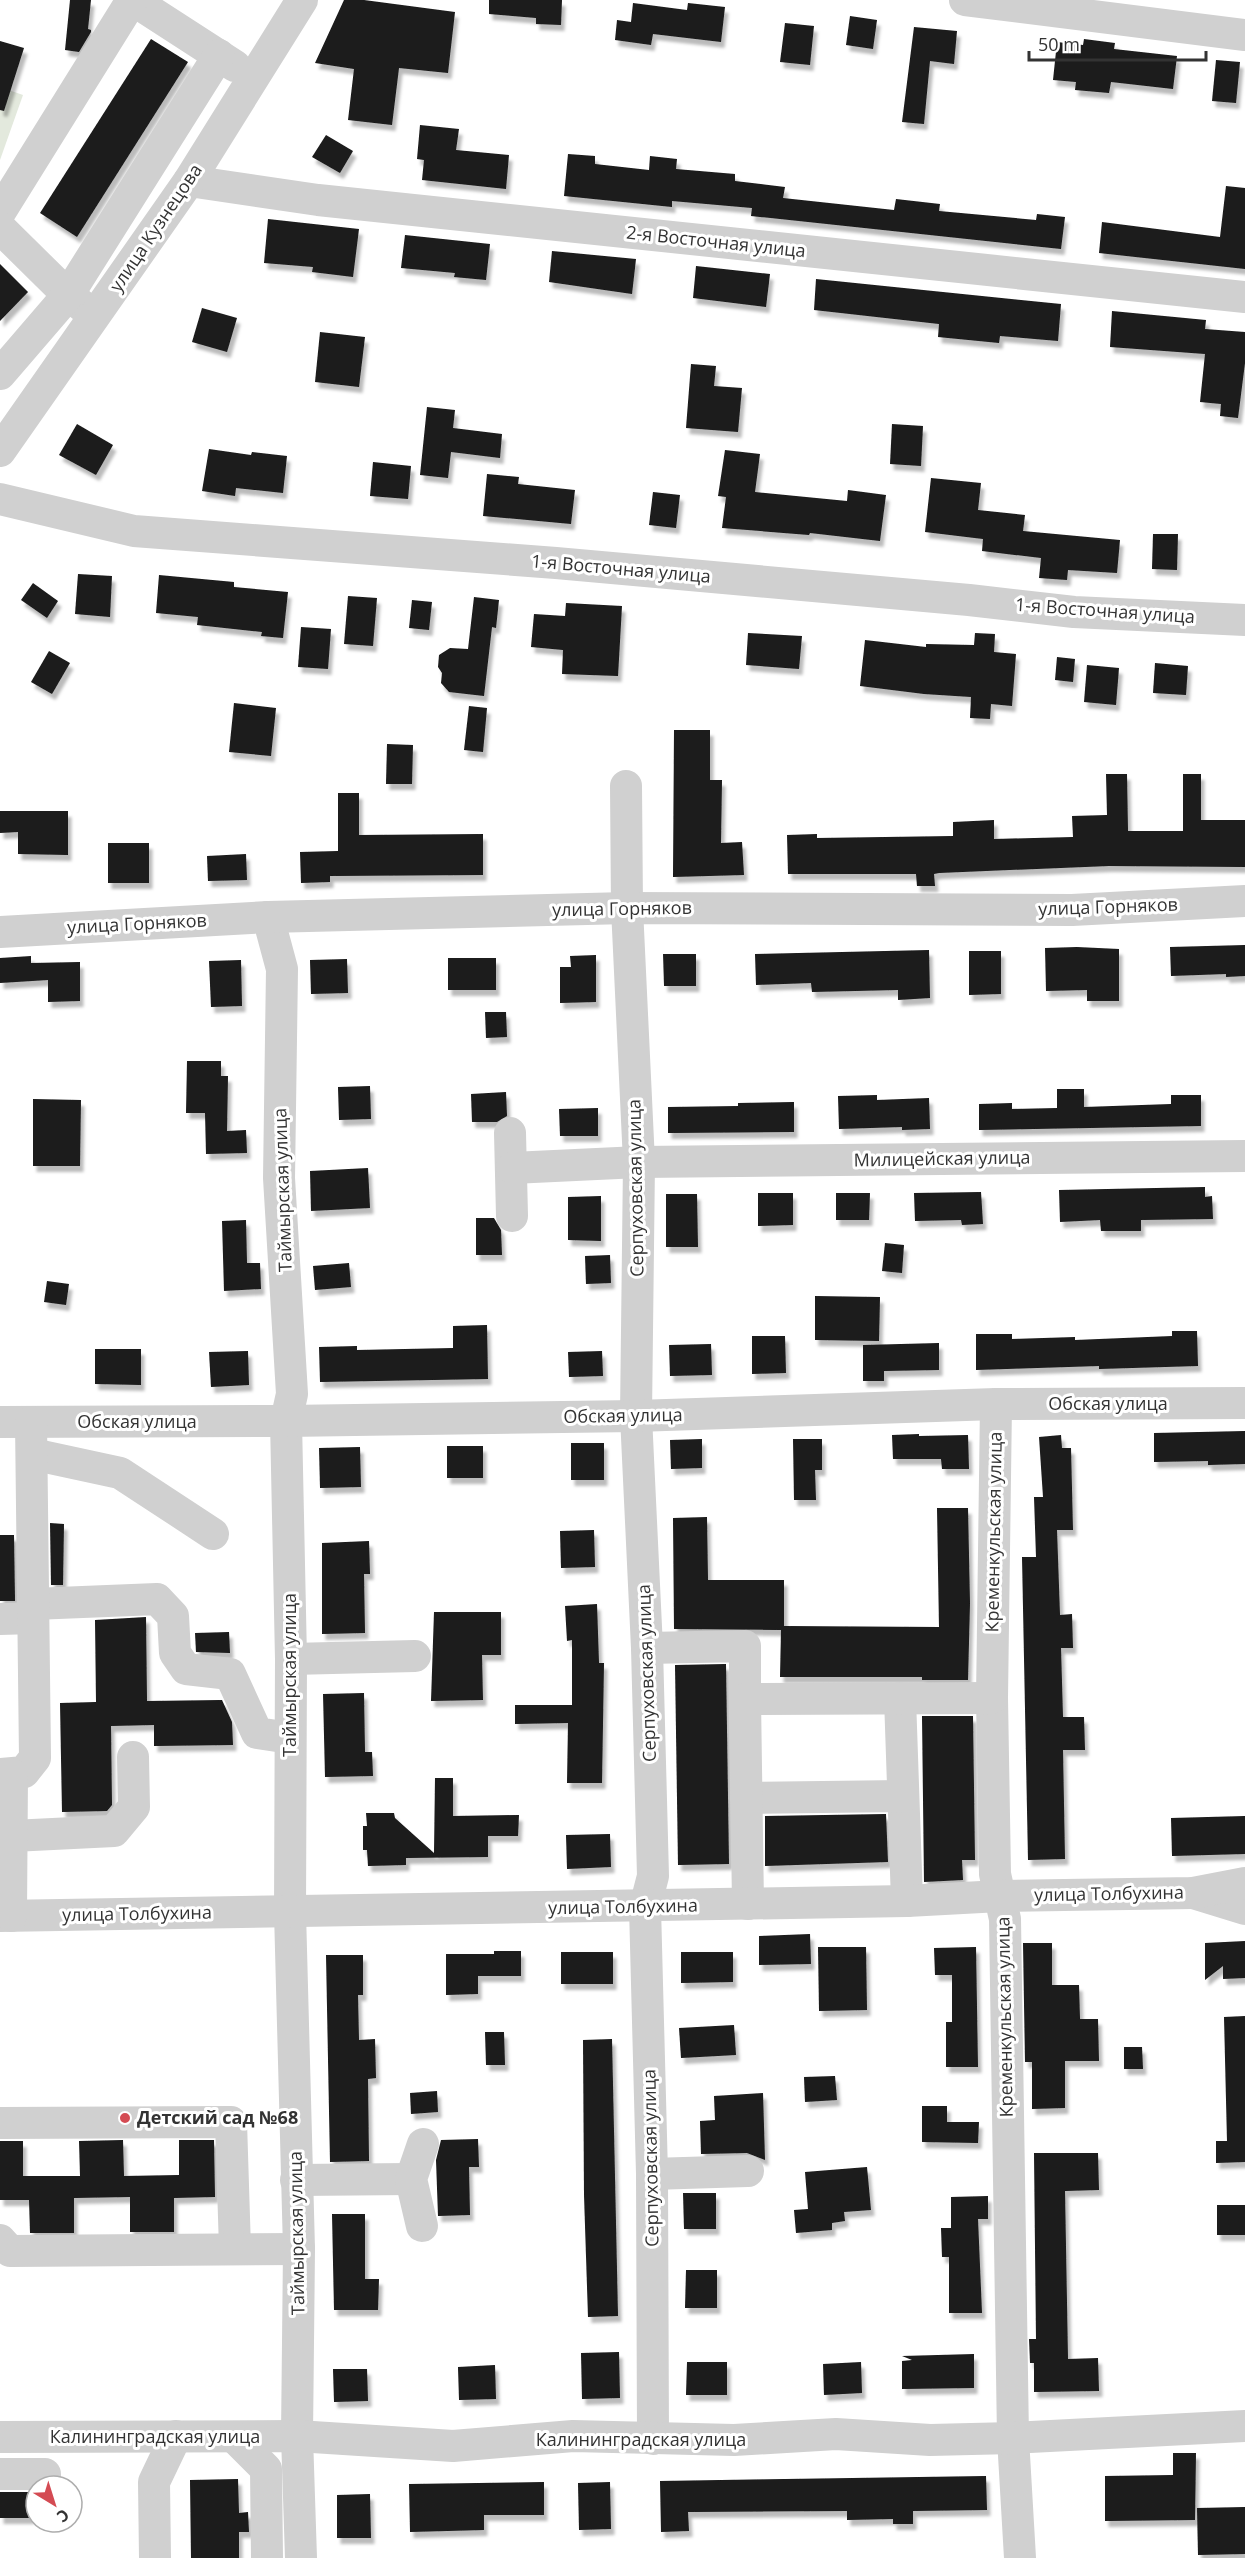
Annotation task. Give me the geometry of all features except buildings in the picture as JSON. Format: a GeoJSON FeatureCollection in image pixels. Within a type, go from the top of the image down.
{"type":"FeatureCollection","features":[{"type":"Feature","properties":{"kind":"street"},"geometry":{"type":"LineString","coordinates":[[0,212],[132,0],[253,79]]}},
{"type":"Feature","properties":{"kind":"street","name":"улица Кузнецова"},"geometry":{"type":"LineString","coordinates":[[0,451],[189,181],[302,0]]}},
{"type":"Feature","properties":{"kind":"street"},"geometry":{"type":"LineString","coordinates":[[965,0],[1245,35]]}},
{"type":"Feature","properties":{"kind":"street"},"geometry":{"type":"LineString","coordinates":[[0,374],[68,295],[219,55]]}},
{"type":"Feature","properties":{"kind":"street","name":"2-я Восточная улица"},"geometry":{"type":"LineString","coordinates":[[189,181],[318,200],[1245,297]]}},
{"type":"Feature","properties":{"kind":"street"},"geometry":{"type":"LineString","coordinates":[[0,228],[68,295],[96,316]]}},
{"type":"Feature","properties":{"kind":"street","name":"1-я Восточная улица"},"geometry":{"type":"LineString","coordinates":[[0,499],[134,531],[555,563],[969,600],[1074,612],[1245,620]]}},
{"type":"Feature","properties":{"kind":"street","name":"Серпуховская улица"},"geometry":{"type":"LineString","coordinates":[[626,786],[627,908],[639,1162],[636,1416],[647,1648],[653,1876],[645,1907],[652,2174],[653,2439]]}},
{"type":"Feature","properties":{"kind":"street","name":"улица Горняков"},"geometry":{"type":"LineString","coordinates":[[0,932],[268,917],[627,908],[1072,910],[1245,902]]}},
{"type":"Feature","properties":{"kind":"street","name":"Таймырская улица"},"geometry":{"type":"LineString","coordinates":[[268,917],[282,969],[279,1178],[291,1394],[286,1421],[291,1659],[290,1912],[299,2249],[297,2436],[302,2558]]}},
{"type":"Feature","properties":{"kind":"street"},"geometry":{"type":"LineString","coordinates":[[510,1133],[512,1216]]}},
{"type":"Feature","properties":{"kind":"street","name":"Милицейская улица"},"geometry":{"type":"LineString","coordinates":[[512,1168],[639,1162],[1245,1156]]}},
{"type":"Feature","properties":{"kind":"street","name":"Обская улица"},"geometry":{"type":"LineString","coordinates":[[0,1422],[636,1416],[996,1404],[1245,1403]]}},
{"type":"Feature","properties":{"kind":"street","name":"Кременкульская улица"},"geometry":{"type":"LineString","coordinates":[[996,1404],[992,1698],[995,1874],[1005,1919],[1013,2438],[1020,2558]]}},
{"type":"Feature","properties":{"kind":"street"},"geometry":{"type":"LineString","coordinates":[[5,1916],[12,1836],[6,1774],[24,1772],[35,1758],[31,1422]]}},
{"type":"Feature","properties":{"kind":"street"},"geometry":{"type":"LineString","coordinates":[[32,1454],[120,1473],[213,1534]]}},
{"type":"Feature","properties":{"kind":"street"},"geometry":{"type":"LineString","coordinates":[[0,1619],[33,1611],[157,1599],[173,1616],[175,1653],[186,1669],[230,1674],[257,1733],[290,1738]]}},
{"type":"Feature","properties":{"kind":"street"},"geometry":{"type":"LineString","coordinates":[[647,1648],[745,1646],[748,1904]]}},
{"type":"Feature","properties":{"kind":"street"},"geometry":{"type":"LineString","coordinates":[[291,1659],[415,1656]]}},
{"type":"Feature","properties":{"kind":"street"},"geometry":{"type":"LineString","coordinates":[[900,1698],[907,1901]]}},
{"type":"Feature","properties":{"kind":"street"},"geometry":{"type":"LineString","coordinates":[[745,1699],[992,1698]]}},
{"type":"Feature","properties":{"kind":"street"},"geometry":{"type":"LineString","coordinates":[[12,1836],[114,1831],[134,1807],[133,1757]]}},
{"type":"Feature","properties":{"kind":"street"},"geometry":{"type":"LineString","coordinates":[[746,1798],[903,1796]]}},
{"type":"Feature","properties":{"kind":"street","name":"улица Толбухина"},"geometry":{"type":"LineString","coordinates":[[5,1916],[907,1901],[1000,1896],[1194,1893],[1245,1883]]}},
{"type":"Feature","properties":{"kind":"street"},"geometry":{"type":"LineString","coordinates":[[1194,1893],[1245,1909]]}},
{"type":"Feature","properties":{"kind":"street"},"geometry":{"type":"LineString","coordinates":[[0,2123],[231,2122],[235,2249]]}},
{"type":"Feature","properties":{"kind":"street"},"geometry":{"type":"LineString","coordinates":[[422,2226],[411,2179],[423,2144]]}},
{"type":"Feature","properties":{"kind":"street"},"geometry":{"type":"LineString","coordinates":[[652,2174],[748,2171]]}},
{"type":"Feature","properties":{"kind":"street"},"geometry":{"type":"LineString","coordinates":[[296,2180],[411,2179]]}},
{"type":"Feature","properties":{"kind":"street"},"geometry":{"type":"LineString","coordinates":[[0,2240],[10,2251],[299,2249]]}},
{"type":"Feature","properties":{"kind":"street","name":"Калининградская улица"},"geometry":{"type":"LineString","coordinates":[[0,2437],[297,2436],[453,2446],[573,2436],[734,2440],[836,2434],[930,2440],[1245,2426]]}},
{"type":"Feature","properties":{"kind":"street"},"geometry":{"type":"LineString","coordinates":[[155,2558],[154,2482],[176,2436]]}},
{"type":"Feature","properties":{"kind":"street"},"geometry":{"type":"LineString","coordinates":[[234,2437],[266,2469],[267,2558]]}},
{"type":"Feature","properties":{"kind":"street"},"geometry":{"type":"LineString","coordinates":[[0,2474],[24,2474]]}},
{"type":"Feature","properties":{"kind":"shaded area"},"geometry":{"type":"Polygon","coordinates":[[[0,87],[23,95],[0,160],[0,87]]]}},
{"type":"Feature","properties":{"kind":"place","name":"Детский сад №68"},"geometry":{"type":"Point","coordinates":[125,2118]}}]}
